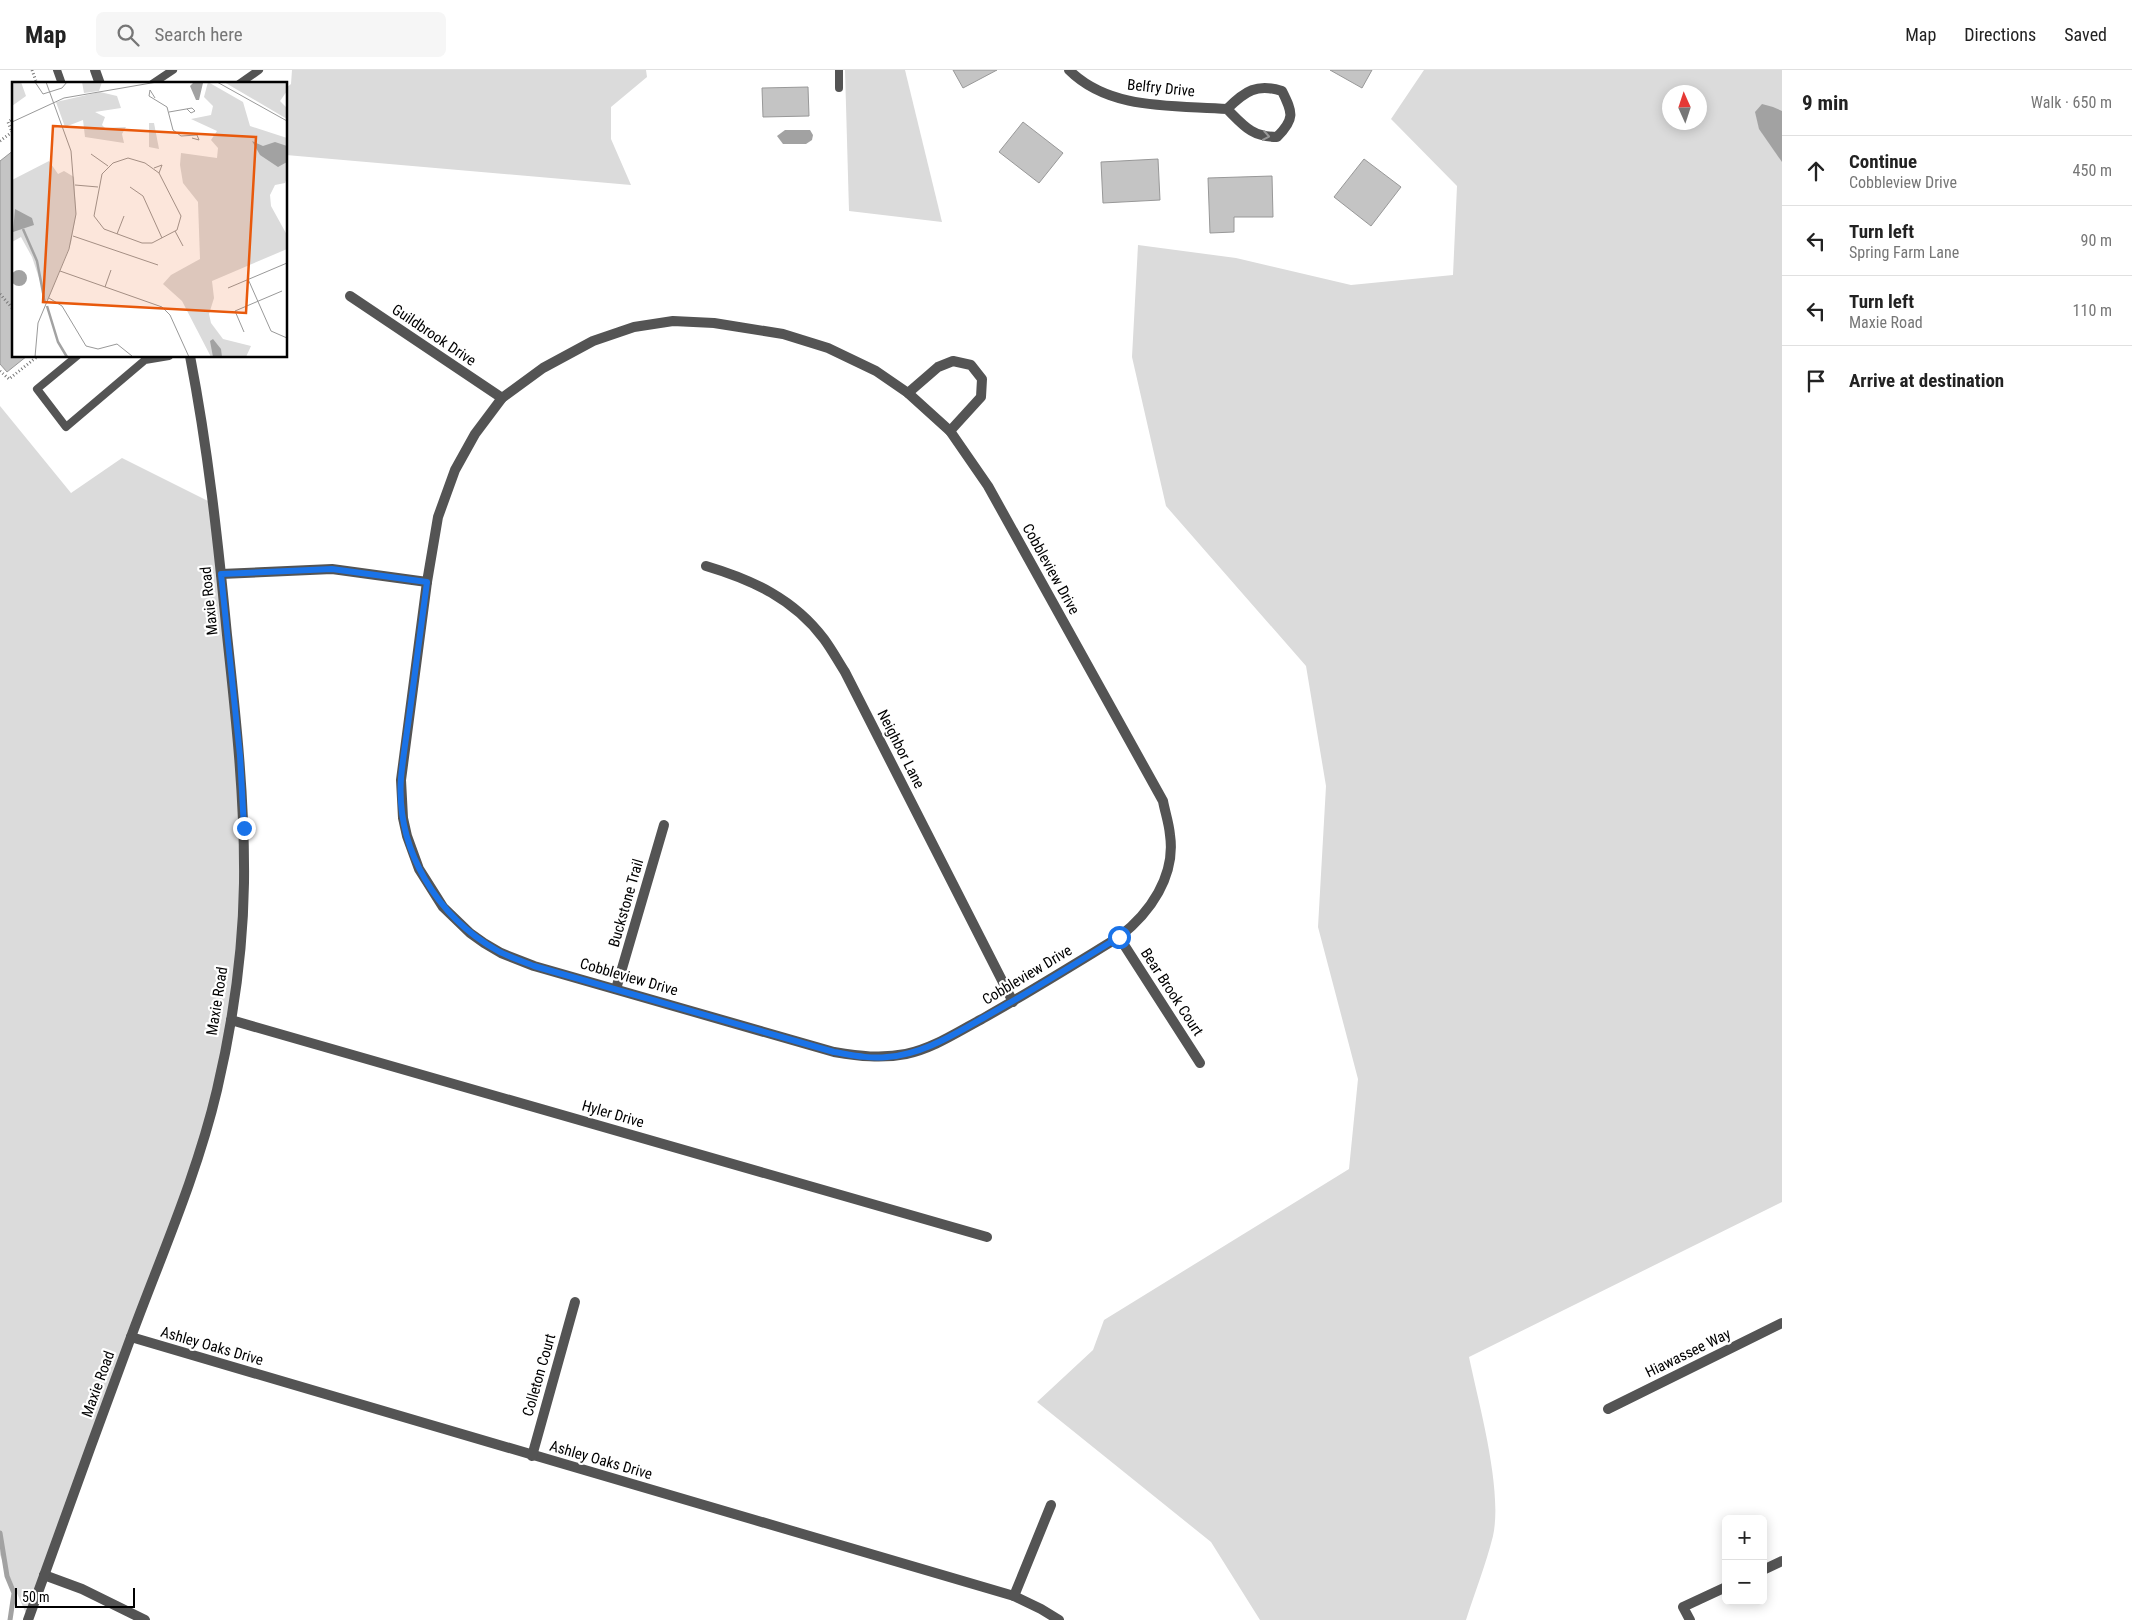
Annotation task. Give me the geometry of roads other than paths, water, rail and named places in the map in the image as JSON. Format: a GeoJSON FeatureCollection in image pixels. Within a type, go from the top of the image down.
{"type":"FeatureCollection","features":[{"type":"Feature","properties":{"kind":"street"},"geometry":{"type":"LineString","coordinates":[[94,70],[99,82]]}},
{"type":"Feature","properties":{"kind":"street","name":"Belfry Drive"},"geometry":{"type":"LineString","coordinates":[[1069,70],[1101,92],[1130,102],[1227,108]]}},
{"type":"Feature","properties":{"kind":"street"},"geometry":{"type":"LineString","coordinates":[[1269,87],[1282,91],[1291,109],[1289,125],[1278,137],[1262,137],[1244,126],[1227,108],[1251,90],[1269,87]]}},
{"type":"Feature","properties":{"kind":"street","name":"Guildbrook Drive"},"geometry":{"type":"LineString","coordinates":[[350,296],[502,398]]}},
{"type":"Feature","properties":{"kind":"street","name":"Cobbleview Drive"},"geometry":{"type":"LineString","coordinates":[[673,321],[714,323],[784,334],[828,348],[876,371],[908,393],[950,431],[988,486],[1163,801],[1170,836],[1170,858],[1158,893],[1146,912],[1119,937],[1013,1002],[939,1043],[887,1057],[868,1057],[834,1052],[534,966],[501,953],[470,933],[444,907],[419,869],[407,836],[403,818],[401,780],[427,582],[438,517],[455,470],[475,434],[502,398],[543,368],[593,342],[634,327],[673,321]]}},
{"type":"Feature","properties":{"kind":"street","name":"Maxie Road"},"geometry":{"type":"LineString","coordinates":[[28,1620],[203,1140],[231,1020],[242,936],[244,828],[240,756],[203,423],[190,358]]}},
{"type":"Feature","properties":{"kind":"street"},"geometry":{"type":"LineString","coordinates":[[908,393],[938,367],[952,361],[971,365],[982,379],[981,397],[950,431]]}},
{"type":"Feature","properties":{"kind":"street","name":"Neighbor Lane"},"geometry":{"type":"LineString","coordinates":[[706,566],[754,582],[779,597],[800,614],[824,639],[845,672],[1013,1002]]}},
{"type":"Feature","properties":{"kind":"street"},"geometry":{"type":"LineString","coordinates":[[221,574],[332,569],[427,582]]}},
{"type":"Feature","properties":{"kind":"street","name":"Buckstone Trail"},"geometry":{"type":"LineString","coordinates":[[616,989],[664,825]]}},
{"type":"Feature","properties":{"kind":"street","name":"Bear Brook Court"},"geometry":{"type":"LineString","coordinates":[[1119,937],[1200,1063]]}},
{"type":"Feature","properties":{"kind":"street","name":"Hyler Drive"},"geometry":{"type":"LineString","coordinates":[[231,1020],[987,1237]]}},
{"type":"Feature","properties":{"kind":"street","name":"Colleton Court"},"geometry":{"type":"LineString","coordinates":[[532,1456],[575,1302]]}},
{"type":"Feature","properties":{"kind":"street","name":"Hiawassee Way"},"geometry":{"type":"LineString","coordinates":[[1608,1409],[1781,1326]]}},
{"type":"Feature","properties":{"kind":"street","name":"Ashley Oaks Drive"},"geometry":{"type":"LineString","coordinates":[[131,1337],[1014,1596],[1059,1620]]}},
{"type":"Feature","properties":{"kind":"street"},"geometry":{"type":"LineString","coordinates":[[1014,1596],[1051,1506]]}},
{"type":"Feature","properties":{"kind":"street"},"geometry":{"type":"LineString","coordinates":[[1767,1568],[1782,1561]]}},
{"type":"Feature","properties":{"kind":"street"},"geometry":{"type":"LineString","coordinates":[[44,1575],[82,1589],[145,1620]]}},
{"type":"Feature","properties":{"kind":"street"},"geometry":{"type":"LineString","coordinates":[[1690,1620],[1683,1608],[1722,1589]]}},
{"type":"Feature","properties":{"kind":"lane"},"geometry":{"type":"LineString","coordinates":[[57,70],[61,82]]}},
{"type":"Feature","properties":{"kind":"lane"},"geometry":{"type":"LineString","coordinates":[[155,82],[173,70]]}},
{"type":"Feature","properties":{"kind":"lane"},"geometry":{"type":"LineString","coordinates":[[242,82],[259,70]]}},
{"type":"Feature","properties":{"kind":"lane"},"geometry":{"type":"LineString","coordinates":[[839,70],[840,88]]}},
{"type":"Feature","properties":{"kind":"lane"},"geometry":{"type":"LineString","coordinates":[[74,358],[37,388],[66,427],[143,358]]}},
{"type":"Feature","properties":{"kind":"waterway"},"geometry":{"type":"LineString","coordinates":[[0,1533],[7,1576],[14,1593],[10,1620]]}}]}
